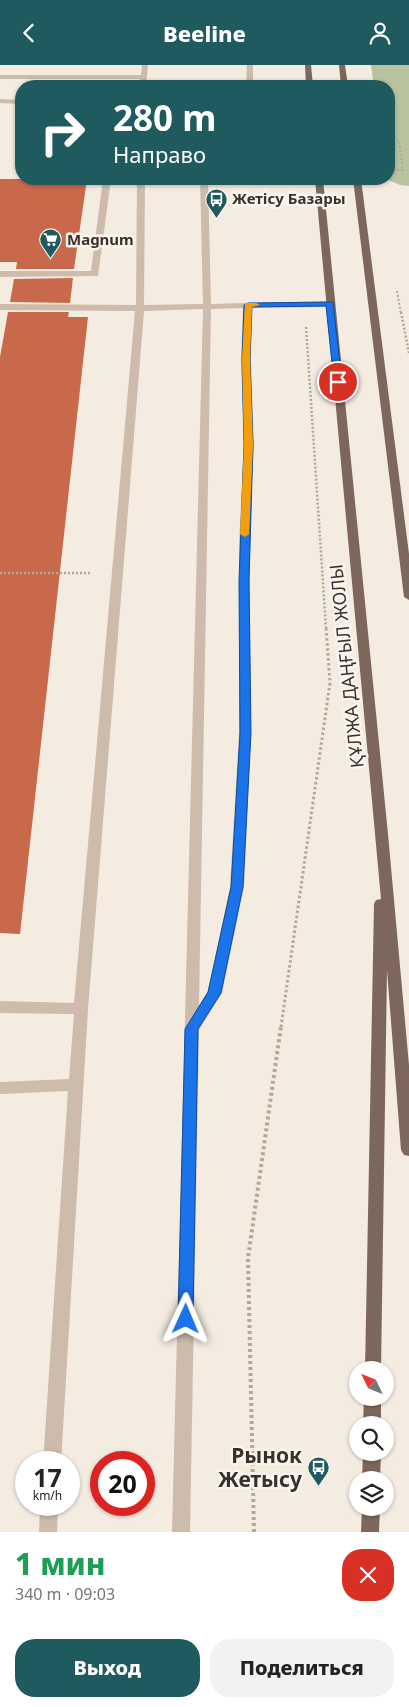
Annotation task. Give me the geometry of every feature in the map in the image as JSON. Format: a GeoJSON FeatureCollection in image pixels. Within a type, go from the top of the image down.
{"type":"FeatureCollection","features":[{"type":"Feature","properties":{"kind":"main road"},"geometry":{"type":"LineString","coordinates":[[308,65],[309,80]]}},
{"type":"Feature","properties":{"kind":"main road"},"geometry":{"type":"LineString","coordinates":[[342,65],[344,80]]}},
{"type":"Feature","properties":{"kind":"main road","name":"ҚҰЛЖА ДАҢҒЫЛ ЖОЛЫ"},"geometry":{"type":"LineString","coordinates":[[320,185],[382,833],[409,1151]]}},
{"type":"Feature","properties":{"kind":"main road"},"geometry":{"type":"LineString","coordinates":[[358,185],[409,597]]}},
{"type":"Feature","properties":{"kind":"main road"},"geometry":{"type":"LineString","coordinates":[[373,1361],[382,833]]}},
{"type":"Feature","properties":{"kind":"main road"},"geometry":{"type":"LineString","coordinates":[[370,1532],[371,1516]]}},
{"type":"Feature","properties":{"kind":"lane"},"geometry":{"type":"LineString","coordinates":[[144,80],[145,65]]}},
{"type":"Feature","properties":{"kind":"lane"},"geometry":{"type":"LineString","coordinates":[[250,65],[250,80]]}},
{"type":"Feature","properties":{"kind":"lane"},"geometry":{"type":"LineString","coordinates":[[0,77],[144,77]]}},
{"type":"Feature","properties":{"kind":"lane"},"geometry":{"type":"LineString","coordinates":[[0,101],[15,102]]}},
{"type":"Feature","properties":{"kind":"lane"},"geometry":{"type":"LineString","coordinates":[[0,274],[95,274],[107,185]]}},
{"type":"Feature","properties":{"kind":"lane"},"geometry":{"type":"LineString","coordinates":[[53,1451],[81,1009],[140,308],[141,185]]}},
{"type":"Feature","properties":{"kind":"lane"},"geometry":{"type":"LineString","coordinates":[[181,1532],[208,306],[204,185]]}},
{"type":"Feature","properties":{"kind":"lane"},"geometry":{"type":"LineString","coordinates":[[0,307],[140,308],[330,304]]}},
{"type":"Feature","properties":{"kind":"lane"},"geometry":{"type":"LineString","coordinates":[[192,1029],[214,993],[237,887],[245,733],[244,581],[249,445],[246,359],[248,305]]}},
{"type":"Feature","properties":{"kind":"lane"},"geometry":{"type":"LineString","coordinates":[[0,1007],[81,1009]]}},
{"type":"Feature","properties":{"kind":"lane"},"geometry":{"type":"LineString","coordinates":[[0,1088],[76,1085]]}},
{"type":"Feature","properties":{"kind":"lane"},"geometry":{"type":"LineString","coordinates":[[48,1532],[49,1516]]}},
{"type":"Feature","properties":{"kind":"path"},"geometry":{"type":"LineString","coordinates":[[395,140],[399,140],[403,171],[395,171]]}},
{"type":"Feature","properties":{"kind":"path"},"geometry":{"type":"LineString","coordinates":[[399,301],[409,353]]}},
{"type":"Feature","properties":{"kind":"path"},"geometry":{"type":"LineString","coordinates":[[254,1532],[248,1258],[330,683],[305,304]]}},
{"type":"Feature","properties":{"kind":"path"},"geometry":{"type":"LineString","coordinates":[[0,573],[117,573]]}},
{"type":"Feature","properties":{"kind":"green space"},"geometry":{"type":"Polygon","coordinates":[[[371,65],[409,65],[409,186],[395,183],[395,80],[373,80],[371,65]]]}},
{"type":"Feature","properties":{"kind":"building"},"geometry":{"type":"Polygon","coordinates":[[[0,179],[15,179],[15,185],[86,185],[74,269],[16,269],[17,262],[0,262],[0,179]]]}},
{"type":"Feature","properties":{"kind":"building"},"geometry":{"type":"Polygon","coordinates":[[[73,278],[70,303],[10,302],[14,279],[73,278]]]}},
{"type":"Feature","properties":{"kind":"building"},"geometry":{"type":"Polygon","coordinates":[[[8,312],[69,312],[68,317],[88,317],[20,934],[0,933],[0,357],[8,312]]]}},
{"type":"Feature","properties":{"kind":"slow traffic"},"geometry":{"type":"LineString","coordinates":[[245,534],[249,445],[246,359],[248,305],[256,305]]}},
{"type":"Feature","properties":{"kind":"place","name":"Жетісу Базары"},"geometry":{"type":"Point","coordinates":[216,218]}},
{"type":"Feature","properties":{"kind":"place","name":"Magnum"},"geometry":{"type":"Point","coordinates":[51,259]}},
{"type":"Feature","properties":{"kind":"place","name":"Рынок Жетысу"},"geometry":{"type":"Point","coordinates":[318,1487]}},
{"type":"Feature","properties":{"kind":"route"},"geometry":{"type":"LineString","coordinates":[[186,1319],[192,1029],[214,993],[224,955],[237,887],[245,733],[244,544],[249,445],[246,359],[248,305],[330,304],[338,382]]}}]}
